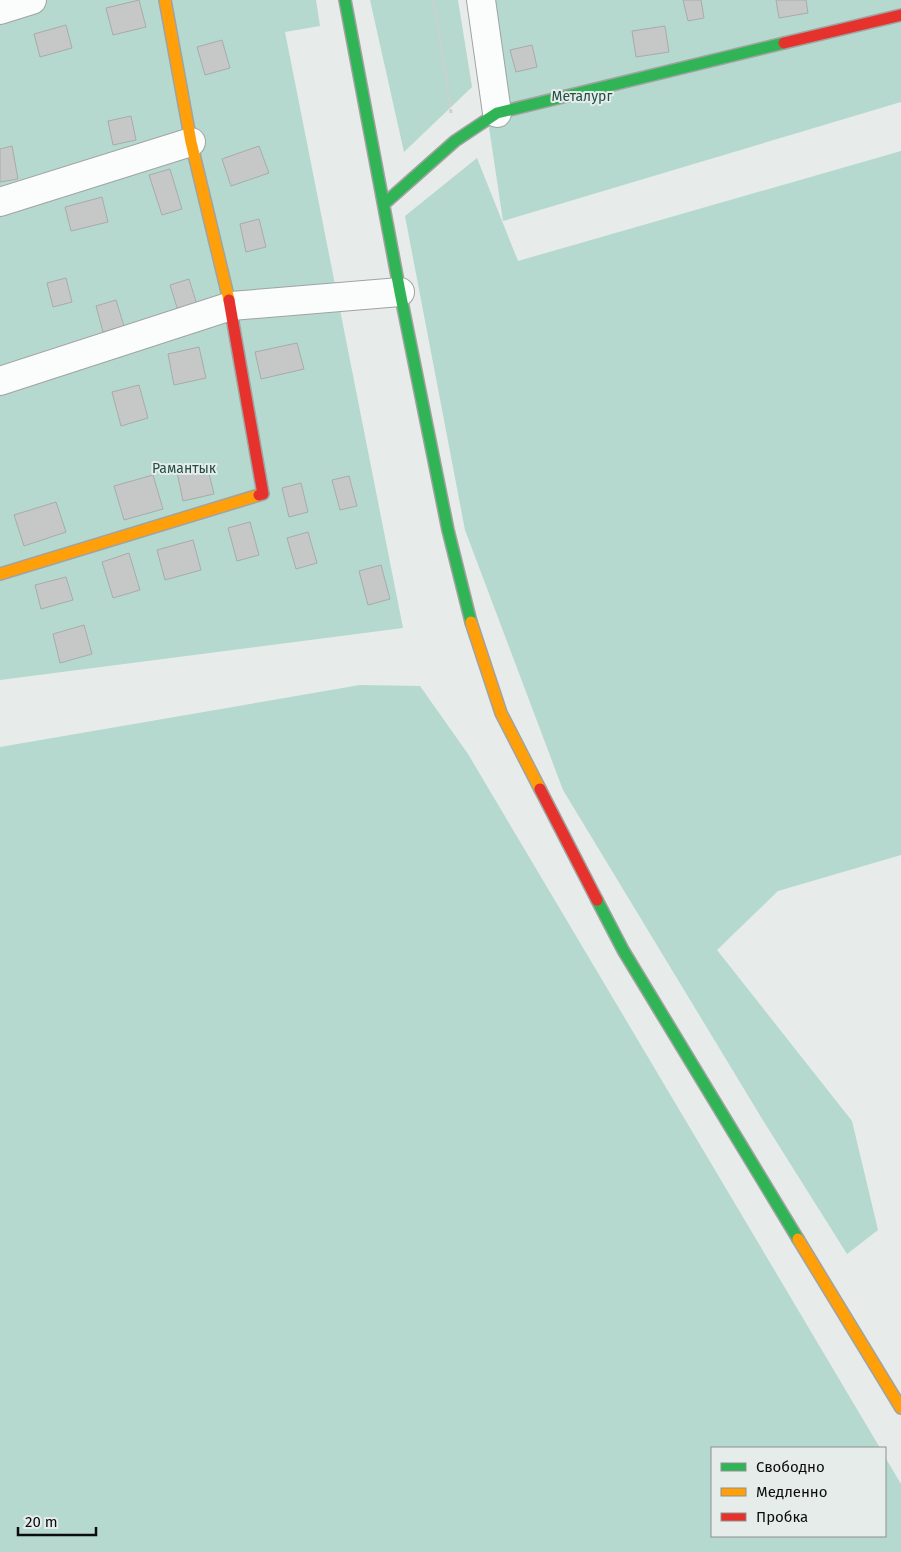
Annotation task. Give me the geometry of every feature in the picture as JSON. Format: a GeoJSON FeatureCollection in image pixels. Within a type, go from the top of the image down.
{"type":"FeatureCollection","features":[{"type":"Feature","properties":{"kind":"main road"},"geometry":{"type":"LineString","coordinates":[[0,574],[262,494],[232,306],[191,142],[165,0]]}},
{"type":"Feature","properties":{"kind":"main road"},"geometry":{"type":"LineString","coordinates":[[346,0],[400,292],[448,530],[470,620],[501,713],[623,950],[901,1408]]}},
{"type":"Feature","properties":{"kind":"main road"},"geometry":{"type":"LineString","coordinates":[[384,204],[455,141],[497,113],[901,15]]}},
{"type":"Feature","properties":{"kind":"street"},"geometry":{"type":"LineString","coordinates":[[0,10],[32,0]]}},
{"type":"Feature","properties":{"kind":"street"},"geometry":{"type":"LineString","coordinates":[[481,0],[497,113]]}},
{"type":"Feature","properties":{"kind":"street"},"geometry":{"type":"LineString","coordinates":[[0,202],[191,142]]}},
{"type":"Feature","properties":{"kind":"street"},"geometry":{"type":"LineString","coordinates":[[0,381],[232,306],[400,292]]}},
{"type":"Feature","properties":{"kind":"path"},"geometry":{"type":"LineString","coordinates":[[434,0],[455,141]]}},
{"type":"Feature","properties":{"kind":"green space","name":"Рамантык"},"geometry":{"type":"Polygon","coordinates":[[[0,0],[316,0],[320,26],[285,32],[403,628],[0,680],[0,0]]]}},
{"type":"Feature","properties":{"kind":"green space"},"geometry":{"type":"Polygon","coordinates":[[[370,0],[458,0],[472,87],[404,152],[370,0]]]}},
{"type":"Feature","properties":{"kind":"green space","name":"Металург"},"geometry":{"type":"Polygon","coordinates":[[[470,0],[901,0],[901,102],[503,221],[470,0]]]}},
{"type":"Feature","properties":{"kind":"green space"},"geometry":{"type":"Polygon","coordinates":[[[901,151],[901,855],[778,891],[717,950],[852,1121],[878,1230],[847,1254],[764,1122],[563,790],[465,530],[405,216],[477,158],[518,261],[901,151]]]}},
{"type":"Feature","properties":{"kind":"green space"},"geometry":{"type":"Polygon","coordinates":[[[360,685],[420,686],[468,754],[879,1447],[711,1447],[711,1537],[886,1537],[886,1459],[901,1484],[901,1552],[0,1552],[0,747],[360,685]]]}},
{"type":"Feature","properties":{"kind":"building"},"geometry":{"type":"Polygon","coordinates":[[[139,0],[146,27],[113,35],[106,8],[139,0]]]}},
{"type":"Feature","properties":{"kind":"building"},"geometry":{"type":"Polygon","coordinates":[[[683,0],[701,0],[704,18],[688,21],[683,0]]]}},
{"type":"Feature","properties":{"kind":"building"},"geometry":{"type":"Polygon","coordinates":[[[776,0],[806,0],[808,13],[779,18],[776,0]]]}},
{"type":"Feature","properties":{"kind":"building"},"geometry":{"type":"Polygon","coordinates":[[[66,25],[72,48],[40,57],[34,34],[66,25]]]}},
{"type":"Feature","properties":{"kind":"building"},"geometry":{"type":"Polygon","coordinates":[[[665,26],[669,52],[636,57],[632,31],[665,26]]]}},
{"type":"Feature","properties":{"kind":"building"},"geometry":{"type":"Polygon","coordinates":[[[222,40],[230,68],[205,75],[197,47],[222,40]]]}},
{"type":"Feature","properties":{"kind":"building"},"geometry":{"type":"Polygon","coordinates":[[[532,45],[537,67],[516,72],[510,50],[532,45]]]}},
{"type":"Feature","properties":{"kind":"building"},"geometry":{"type":"Polygon","coordinates":[[[131,116],[136,140],[113,145],[108,121],[131,116]]]}},
{"type":"Feature","properties":{"kind":"building"},"geometry":{"type":"Polygon","coordinates":[[[12,146],[18,179],[0,182],[0,149],[12,146]]]}},
{"type":"Feature","properties":{"kind":"building"},"geometry":{"type":"Polygon","coordinates":[[[259,146],[269,173],[231,186],[222,159],[259,146]]]}},
{"type":"Feature","properties":{"kind":"building"},"geometry":{"type":"Polygon","coordinates":[[[170,169],[182,209],[162,215],[149,175],[170,169]]]}},
{"type":"Feature","properties":{"kind":"building"},"geometry":{"type":"Polygon","coordinates":[[[102,197],[108,222],[71,231],[65,207],[102,197]]]}},
{"type":"Feature","properties":{"kind":"building"},"geometry":{"type":"Polygon","coordinates":[[[259,219],[266,247],[246,252],[240,224],[259,219]]]}},
{"type":"Feature","properties":{"kind":"building"},"geometry":{"type":"Polygon","coordinates":[[[66,278],[72,302],[53,307],[47,283],[66,278]]]}},
{"type":"Feature","properties":{"kind":"building"},"geometry":{"type":"Polygon","coordinates":[[[189,279],[198,308],[179,314],[170,285],[189,279]]]}},
{"type":"Feature","properties":{"kind":"building"},"geometry":{"type":"Polygon","coordinates":[[[116,300],[124,326],[103,332],[96,306],[116,300]]]}},
{"type":"Feature","properties":{"kind":"building"},"geometry":{"type":"Polygon","coordinates":[[[297,343],[304,369],[261,379],[255,352],[297,343]]]}},
{"type":"Feature","properties":{"kind":"building"},"geometry":{"type":"Polygon","coordinates":[[[199,347],[206,378],[174,385],[168,354],[199,347]]]}},
{"type":"Feature","properties":{"kind":"building"},"geometry":{"type":"Polygon","coordinates":[[[139,385],[148,418],[121,426],[112,392],[139,385]]]}},
{"type":"Feature","properties":{"kind":"building"},"geometry":{"type":"Polygon","coordinates":[[[207,465],[214,494],[183,501],[177,472],[207,465]]]}},
{"type":"Feature","properties":{"kind":"building"},"geometry":{"type":"Polygon","coordinates":[[[153,475],[163,509],[124,520],[114,486],[153,475]]]}},
{"type":"Feature","properties":{"kind":"building"},"geometry":{"type":"Polygon","coordinates":[[[349,476],[357,506],[340,510],[332,480],[349,476]]]}},
{"type":"Feature","properties":{"kind":"building"},"geometry":{"type":"Polygon","coordinates":[[[301,483],[308,512],[289,517],[282,488],[301,483]]]}},
{"type":"Feature","properties":{"kind":"building"},"geometry":{"type":"Polygon","coordinates":[[[56,502],[66,532],[24,546],[14,515],[56,502]]]}},
{"type":"Feature","properties":{"kind":"building"},"geometry":{"type":"Polygon","coordinates":[[[250,522],[259,555],[237,561],[228,528],[250,522]]]}},
{"type":"Feature","properties":{"kind":"building"},"geometry":{"type":"Polygon","coordinates":[[[308,532],[317,563],[296,569],[287,538],[308,532]]]}},
{"type":"Feature","properties":{"kind":"building"},"geometry":{"type":"Polygon","coordinates":[[[193,540],[201,570],[165,580],[157,550],[193,540]]]}},
{"type":"Feature","properties":{"kind":"building"},"geometry":{"type":"Polygon","coordinates":[[[129,553],[140,590],[113,598],[102,562],[129,553]]]}},
{"type":"Feature","properties":{"kind":"building"},"geometry":{"type":"Polygon","coordinates":[[[381,565],[390,599],[368,605],[359,571],[381,565]]]}},
{"type":"Feature","properties":{"kind":"building"},"geometry":{"type":"Polygon","coordinates":[[[66,577],[73,600],[41,609],[35,585],[66,577]]]}},
{"type":"Feature","properties":{"kind":"building"},"geometry":{"type":"Polygon","coordinates":[[[84,625],[92,654],[60,663],[53,634],[84,625]]]}},
{"type":"Feature","properties":{"kind":"traffic: fast"},"geometry":{"type":"LineString","coordinates":[[345,0],[400,292],[448,530],[471,622]]}},
{"type":"Feature","properties":{"kind":"traffic: fast"},"geometry":{"type":"LineString","coordinates":[[384,204],[455,141],[497,113],[784,43]]}},
{"type":"Feature","properties":{"kind":"traffic: fast"},"geometry":{"type":"LineString","coordinates":[[597,900],[623,950],[798,1239]]}},
{"type":"Feature","properties":{"kind":"traffic: slow"},"geometry":{"type":"LineString","coordinates":[[165,0],[191,142],[229,300]]}},
{"type":"Feature","properties":{"kind":"traffic: slow"},"geometry":{"type":"LineString","coordinates":[[0,574],[259,495]]}},
{"type":"Feature","properties":{"kind":"traffic: slow"},"geometry":{"type":"LineString","coordinates":[[471,622],[501,713],[540,789]]}},
{"type":"Feature","properties":{"kind":"traffic: slow"},"geometry":{"type":"LineString","coordinates":[[798,1239],[901,1408]]}},
{"type":"Feature","properties":{"kind":"traffic: jam"},"geometry":{"type":"LineString","coordinates":[[784,43],[901,15]]}},
{"type":"Feature","properties":{"kind":"traffic: jam"},"geometry":{"type":"LineString","coordinates":[[229,300],[263,494],[259,495]]}},
{"type":"Feature","properties":{"kind":"traffic: jam"},"geometry":{"type":"LineString","coordinates":[[540,789],[597,900]]}}]}
